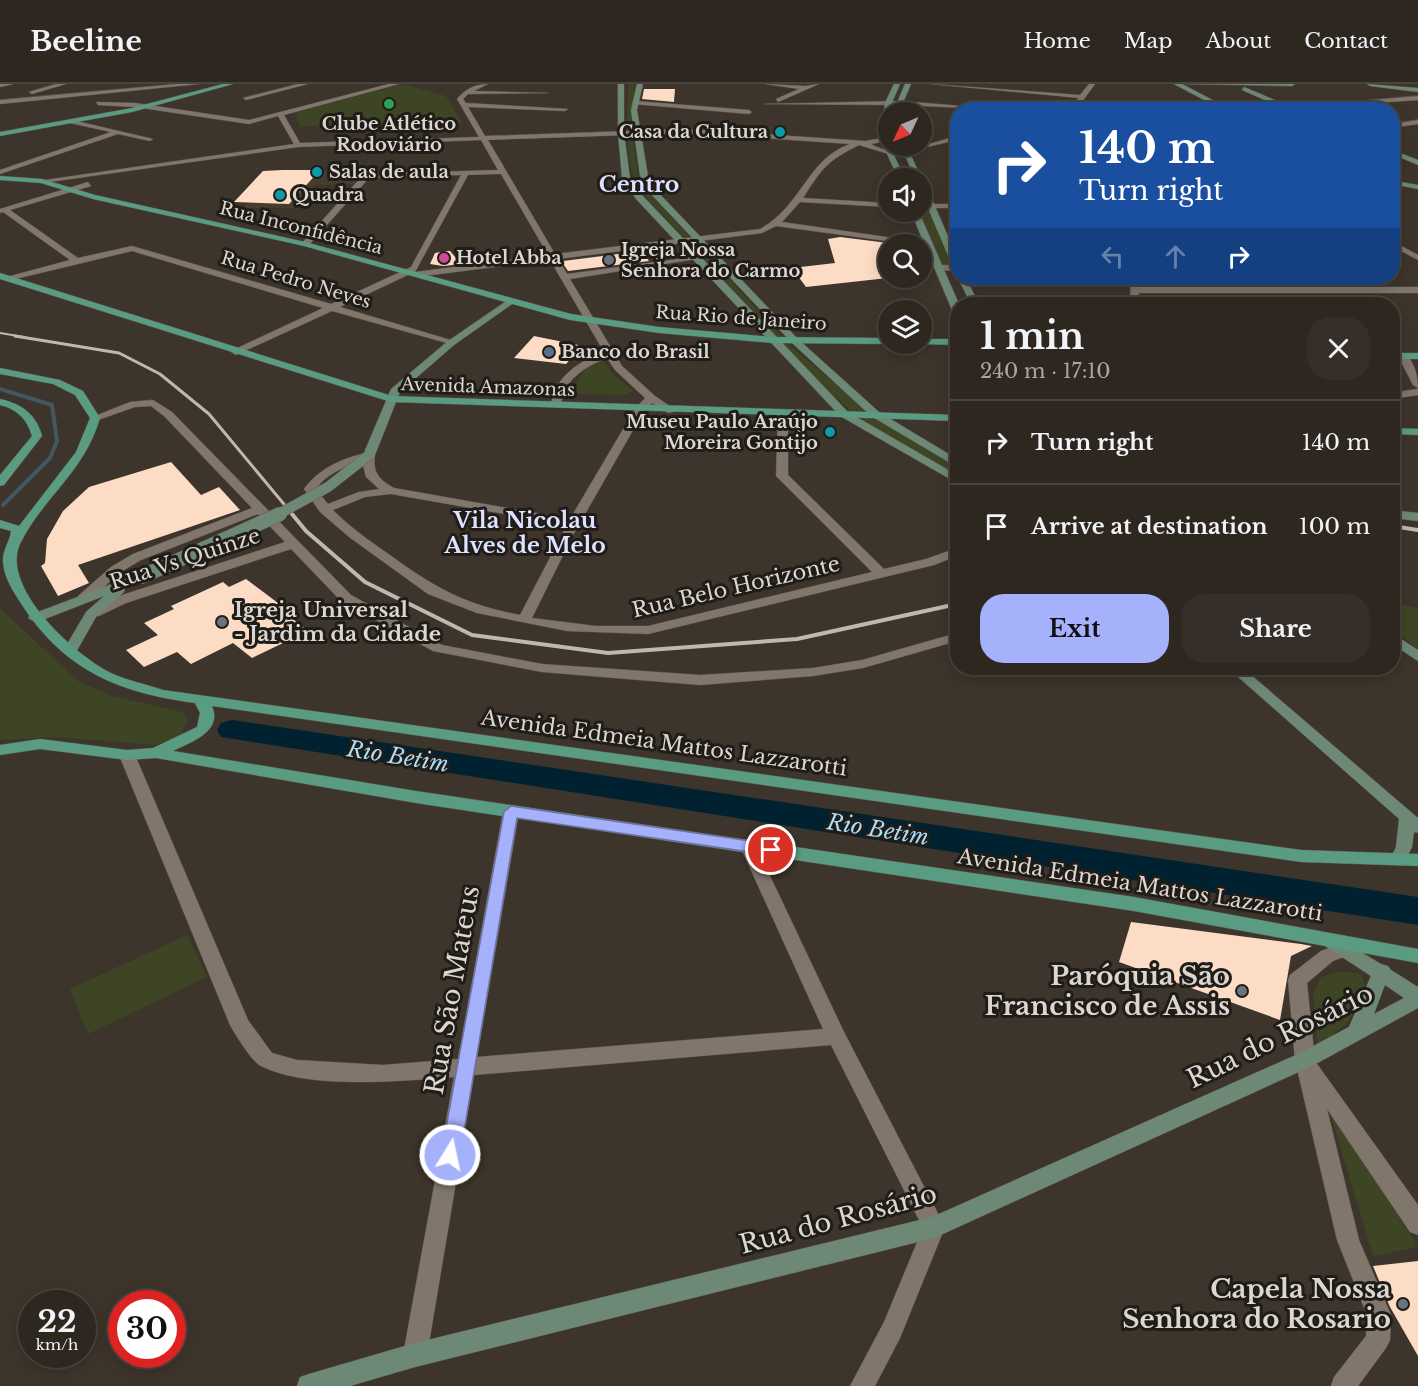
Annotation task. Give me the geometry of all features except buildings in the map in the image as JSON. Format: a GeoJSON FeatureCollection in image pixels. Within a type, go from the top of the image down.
{"type":"FeatureCollection","features":[{"type":"Feature","properties":{"kind":"main road"},"geometry":{"type":"LineString","coordinates":[[0,132],[132,106],[188,92],[200,85],[216,84]]}},
{"type":"Feature","properties":{"kind":"main road"},"geometry":{"type":"LineString","coordinates":[[0,132],[72,122],[144,107],[230,84]]}},
{"type":"Feature","properties":{"kind":"main road"},"geometry":{"type":"LineString","coordinates":[[188,92],[197,94]]}},
{"type":"Feature","properties":{"kind":"main road"},"geometry":{"type":"LineString","coordinates":[[0,132],[98,106],[132,106]]}},
{"type":"Feature","properties":{"kind":"main road"},"geometry":{"type":"LineString","coordinates":[[0,132],[110,114]]}},
{"type":"Feature","properties":{"kind":"main road","name":"Rua Inconfidência"},"geometry":{"type":"LineString","coordinates":[[0,178],[42,181],[87,195],[305,244],[511,302],[592,321]]}},
{"type":"Feature","properties":{"kind":"main road","name":"Avenida Amazonas"},"geometry":{"type":"LineString","coordinates":[[3,277],[391,399],[672,411],[875,414],[950,418]]}},
{"type":"Feature","properties":{"kind":"main road","name":"Rua Rio de Janeiro"},"geometry":{"type":"LineString","coordinates":[[592,321],[772,340],[878,341]]}},
{"type":"Feature","properties":{"kind":"main road"},"geometry":{"type":"LineString","coordinates":[[932,342],[950,342]]}},
{"type":"Feature","properties":{"kind":"main road"},"geometry":{"type":"LineString","coordinates":[[1400,356],[1418,356]]}},
{"type":"Feature","properties":{"kind":"main road"},"geometry":{"type":"LineString","coordinates":[[0,371],[56,382],[79,393],[95,418],[93,431],[67,474],[16,540]]}},
{"type":"Feature","properties":{"kind":"main road"},"geometry":{"type":"LineString","coordinates":[[0,402],[24,412],[34,424],[37,436],[0,483]]}},
{"type":"Feature","properties":{"kind":"main road"},"geometry":{"type":"LineString","coordinates":[[1400,432],[1418,432]]}},
{"type":"Feature","properties":{"kind":"main road"},"geometry":{"type":"LineString","coordinates":[[0,524],[17,529],[16,540]]}},
{"type":"Feature","properties":{"kind":"main road","name":"Avenida Edmeia Mattos Lazzarotti"},"geometry":{"type":"LineString","coordinates":[[16,540],[9,560],[19,588],[35,618],[70,651],[105,676],[162,694],[1301,856],[1418,860]]}},
{"type":"Feature","properties":{"kind":"main road"},"geometry":{"type":"LineString","coordinates":[[156,753],[202,730],[208,714],[206,706],[199,699]]}},
{"type":"Feature","properties":{"kind":"main road","name":"Avenida Edmeia Mattos Lazzarotti"},"geometry":{"type":"LineString","coordinates":[[0,750],[40,744],[127,755],[156,753],[511,812],[1134,904],[1418,956]]}},
{"type":"Feature","properties":{"kind":"street"},"geometry":{"type":"LineString","coordinates":[[0,85],[10,84]]}},
{"type":"Feature","properties":{"kind":"street"},"geometry":{"type":"LineString","coordinates":[[0,101],[63,84]]}},
{"type":"Feature","properties":{"kind":"street"},"geometry":{"type":"LineString","coordinates":[[94,84],[98,106]]}},
{"type":"Feature","properties":{"kind":"street"},"geometry":{"type":"LineString","coordinates":[[246,99],[305,84]]}},
{"type":"Feature","properties":{"kind":"street"},"geometry":{"type":"LineString","coordinates":[[132,106],[249,122],[396,84]]}},
{"type":"Feature","properties":{"kind":"street"},"geometry":{"type":"LineString","coordinates":[[462,103],[465,93],[485,84]]}},
{"type":"Feature","properties":{"kind":"street"},"geometry":{"type":"LineString","coordinates":[[621,84],[621,133],[626,178],[639,197],[844,414],[950,476]]}},
{"type":"Feature","properties":{"kind":"street"},"geometry":{"type":"LineString","coordinates":[[640,84],[635,103],[647,184],[795,341],[875,414],[950,460]]}},
{"type":"Feature","properties":{"kind":"street"},"geometry":{"type":"LineString","coordinates":[[768,84],[806,88]]}},
{"type":"Feature","properties":{"kind":"street"},"geometry":{"type":"LineString","coordinates":[[741,117],[816,84]]}},
{"type":"Feature","properties":{"kind":"street"},"geometry":{"type":"LineString","coordinates":[[888,102],[897,84]]}},
{"type":"Feature","properties":{"kind":"street"},"geometry":{"type":"LineString","coordinates":[[900,102],[908,84]]}},
{"type":"Feature","properties":{"kind":"street"},"geometry":{"type":"LineString","coordinates":[[934,84],[1012,86],[1082,97]]}},
{"type":"Feature","properties":{"kind":"street"},"geometry":{"type":"LineString","coordinates":[[1078,102],[1092,84]]}},
{"type":"Feature","properties":{"kind":"street"},"geometry":{"type":"LineString","coordinates":[[1177,84],[1213,102]]}},
{"type":"Feature","properties":{"kind":"street"},"geometry":{"type":"LineString","coordinates":[[1189,84],[1292,84]]}},
{"type":"Feature","properties":{"kind":"street"},"geometry":{"type":"LineString","coordinates":[[1370,84],[1418,89]]}},
{"type":"Feature","properties":{"kind":"street"},"geometry":{"type":"LineString","coordinates":[[1396,84],[1418,89]]}},
{"type":"Feature","properties":{"kind":"street"},"geometry":{"type":"LineString","coordinates":[[0,101],[200,85]]}},
{"type":"Feature","properties":{"kind":"street"},"geometry":{"type":"LineString","coordinates":[[1241,85],[1278,102]]}},
{"type":"Feature","properties":{"kind":"street"},"geometry":{"type":"LineString","coordinates":[[283,89],[294,93]]}},
{"type":"Feature","properties":{"kind":"street"},"geometry":{"type":"LineString","coordinates":[[473,89],[452,96],[462,103],[618,368],[651,398],[672,411]]}},
{"type":"Feature","properties":{"kind":"street"},"geometry":{"type":"LineString","coordinates":[[465,93],[545,93]]}},
{"type":"Feature","properties":{"kind":"street"},"geometry":{"type":"LineString","coordinates":[[1373,102],[1418,98]]}},
{"type":"Feature","properties":{"kind":"street"},"geometry":{"type":"LineString","coordinates":[[316,99],[328,102]]}},
{"type":"Feature","properties":{"kind":"street"},"geometry":{"type":"LineString","coordinates":[[462,103],[565,109]]}},
{"type":"Feature","properties":{"kind":"street"},"geometry":{"type":"LineString","coordinates":[[635,103],[749,112]]}},
{"type":"Feature","properties":{"kind":"street"},"geometry":{"type":"LineString","coordinates":[[762,106],[878,103]]}},
{"type":"Feature","properties":{"kind":"street"},"geometry":{"type":"LineString","coordinates":[[932,105],[950,106]]}},
{"type":"Feature","properties":{"kind":"street"},"geometry":{"type":"LineString","coordinates":[[280,114],[298,145]]}},
{"type":"Feature","properties":{"kind":"street"},"geometry":{"type":"LineString","coordinates":[[72,122],[150,138]]}},
{"type":"Feature","properties":{"kind":"street"},"geometry":{"type":"LineString","coordinates":[[1400,125],[1418,122]]}},
{"type":"Feature","properties":{"kind":"street"},"geometry":{"type":"LineString","coordinates":[[719,133],[726,128]]}},
{"type":"Feature","properties":{"kind":"street"},"geometry":{"type":"LineString","coordinates":[[0,172],[118,132]]}},
{"type":"Feature","properties":{"kind":"street"},"geometry":{"type":"LineString","coordinates":[[42,181],[298,145],[621,133],[719,133],[865,143],[878,148]]}},
{"type":"Feature","properties":{"kind":"street"},"geometry":{"type":"LineString","coordinates":[[932,139],[950,141]]}},
{"type":"Feature","properties":{"kind":"street"},"geometry":{"type":"LineString","coordinates":[[932,143],[950,139]]}},
{"type":"Feature","properties":{"kind":"street"},"geometry":{"type":"LineString","coordinates":[[236,352],[412,273],[762,231],[790,213],[820,165],[844,147],[878,141]]}},
{"type":"Feature","properties":{"kind":"street"},"geometry":{"type":"LineString","coordinates":[[1400,155],[1418,163]]}},
{"type":"Feature","properties":{"kind":"street"},"geometry":{"type":"LineString","coordinates":[[3,211],[88,184],[102,176],[121,170]]}},
{"type":"Feature","properties":{"kind":"street"},"geometry":{"type":"LineString","coordinates":[[305,244],[367,176],[502,172]]}},
{"type":"Feature","properties":{"kind":"street"},"geometry":{"type":"LineString","coordinates":[[412,273],[465,174]]}},
{"type":"Feature","properties":{"kind":"street"},"geometry":{"type":"LineString","coordinates":[[87,195],[88,184]]}},
{"type":"Feature","properties":{"kind":"street"},"geometry":{"type":"LineString","coordinates":[[1400,187],[1415,188],[1418,196]]}},
{"type":"Feature","properties":{"kind":"street"},"geometry":{"type":"LineString","coordinates":[[800,200],[878,204]]}},
{"type":"Feature","properties":{"kind":"street"},"geometry":{"type":"LineString","coordinates":[[932,206],[950,206]]}},
{"type":"Feature","properties":{"kind":"street"},"geometry":{"type":"LineString","coordinates":[[932,208],[950,251]]}},
{"type":"Feature","properties":{"kind":"street"},"geometry":{"type":"LineString","coordinates":[[3,211],[78,262]]}},
{"type":"Feature","properties":{"kind":"street"},"geometry":{"type":"LineString","coordinates":[[776,224],[878,237]]}},
{"type":"Feature","properties":{"kind":"street","name":"Rua Pedro Neves"},"geometry":{"type":"LineString","coordinates":[[78,262],[132,248],[451,343]]}},
{"type":"Feature","properties":{"kind":"street"},"geometry":{"type":"LineString","coordinates":[[1400,249],[1418,258]]}},
{"type":"Feature","properties":{"kind":"street"},"geometry":{"type":"LineString","coordinates":[[932,254],[951,297]]}},
{"type":"Feature","properties":{"kind":"street"},"geometry":{"type":"LineString","coordinates":[[565,277],[699,258]]}},
{"type":"Feature","properties":{"kind":"street"},"geometry":{"type":"LineString","coordinates":[[3,277],[78,262]]}},
{"type":"Feature","properties":{"kind":"street"},"geometry":{"type":"LineString","coordinates":[[938,268],[950,267]]}},
{"type":"Feature","properties":{"kind":"street"},"geometry":{"type":"LineString","coordinates":[[1135,285],[1135,297]]}},
{"type":"Feature","properties":{"kind":"street"},"geometry":{"type":"LineString","coordinates":[[1136,290],[1418,290]]}},
{"type":"Feature","properties":{"kind":"street"},"geometry":{"type":"LineString","coordinates":[[391,491],[373,481],[366,466],[395,391],[451,343],[511,302]]}},
{"type":"Feature","properties":{"kind":"street"},"geometry":{"type":"LineString","coordinates":[[556,406],[562,387],[582,364],[610,354]]}},
{"type":"Feature","properties":{"kind":"street"},"geometry":{"type":"LineString","coordinates":[[1400,360],[1418,385]]}},
{"type":"Feature","properties":{"kind":"street"},"geometry":{"type":"LineString","coordinates":[[1400,395],[1418,392]]}},
{"type":"Feature","properties":{"kind":"street"},"geometry":{"type":"LineString","coordinates":[[525,619],[574,523],[640,409],[651,398]]}},
{"type":"Feature","properties":{"kind":"street"},"geometry":{"type":"LineString","coordinates":[[95,418],[134,404],[153,403],[168,414],[346,598],[438,648],[542,668],[700,680],[813,672],[863,664],[950,639]]}},
{"type":"Feature","properties":{"kind":"street"},"geometry":{"type":"LineString","coordinates":[[783,413],[782,476],[881,574]]}},
{"type":"Feature","properties":{"kind":"street"},"geometry":{"type":"LineString","coordinates":[[35,618],[124,585],[282,513],[328,487],[369,455]]}},
{"type":"Feature","properties":{"kind":"street","name":"Rua Belo Horizonte"},"geometry":{"type":"LineString","coordinates":[[369,455],[328,471],[314,482],[310,489],[324,509],[350,534],[432,591],[490,613],[525,619],[620,632],[648,630],[930,562],[950,555]]}},
{"type":"Feature","properties":{"kind":"street"},"geometry":{"type":"LineString","coordinates":[[324,509],[363,494],[391,491],[574,523]]}},
{"type":"Feature","properties":{"kind":"street"},"geometry":{"type":"LineString","coordinates":[[84,598],[115,570],[137,557],[259,508]]}},
{"type":"Feature","properties":{"kind":"street"},"geometry":{"type":"LineString","coordinates":[[1400,515],[1418,517]]}},
{"type":"Feature","properties":{"kind":"street","name":"Rua Vs Quinze"},"geometry":{"type":"LineString","coordinates":[[91,615],[115,602],[293,544]]}},
{"type":"Feature","properties":{"kind":"street"},"geometry":{"type":"LineString","coordinates":[[70,651],[91,615],[124,585]]}},
{"type":"Feature","properties":{"kind":"street"},"geometry":{"type":"LineString","coordinates":[[1400,643],[1418,657]]}},
{"type":"Feature","properties":{"kind":"street"},"geometry":{"type":"LineString","coordinates":[[1244,675],[1413,822],[1398,859]]}},
{"type":"Feature","properties":{"kind":"street"},"geometry":{"type":"LineString","coordinates":[[127,755],[240,1024],[265,1059],[297,1069],[383,1074],[836,1036]]}},
{"type":"Feature","properties":{"kind":"street","name":"Rua São Mateus"},"geometry":{"type":"LineString","coordinates":[[415,1355],[511,812]]}},
{"type":"Feature","properties":{"kind":"street"},"geometry":{"type":"LineString","coordinates":[[748,846],[836,1036],[934,1227],[892,1330],[862,1386]]}},
{"type":"Feature","properties":{"kind":"street"},"geometry":{"type":"LineString","coordinates":[[1329,940],[1382,971],[1418,998]]}},
{"type":"Feature","properties":{"kind":"street"},"geometry":{"type":"LineString","coordinates":[[1343,1386],[1378,1340],[1379,1316],[1348,1240],[1305,1060],[1298,980],[1327,957],[1346,949]]}},
{"type":"Feature","properties":{"kind":"street"},"geometry":{"type":"LineString","coordinates":[[1358,1029],[1382,971]]}},
{"type":"Feature","properties":{"kind":"street","name":"Rua do Rosário"},"geometry":{"type":"LineString","coordinates":[[309,1386],[415,1355],[934,1227],[1305,1060],[1418,998]]}},
{"type":"Feature","properties":{"kind":"street"},"geometry":{"type":"LineString","coordinates":[[1305,1060],[1418,1224]]}},
{"type":"Feature","properties":{"kind":"shaded area"},"geometry":{"type":"Polygon","coordinates":[[[277,170],[366,172],[356,184],[315,185],[294,208],[243,208],[277,170]]]}},
{"type":"Feature","properties":{"kind":"green space","name":"Clube Atlético Rodoviário"},"geometry":{"type":"Polygon","coordinates":[[[403,84],[446,96],[462,123],[338,123],[300,127],[295,113],[403,84]]]}},
{"type":"Feature","properties":{"kind":"green space"},"geometry":{"type":"Polygon","coordinates":[[[629,84],[634,84],[631,124],[639,182],[795,350],[881,422],[950,462],[950,472],[872,428],[832,394],[774,338],[639,190],[630,165],[627,124],[629,84]]]}},
{"type":"Feature","properties":{"kind":"green space"},"geometry":{"type":"Polygon","coordinates":[[[932,218],[950,258],[950,265],[942,265],[932,242],[932,234],[929,234],[923,222],[932,222],[932,218]]]}},
{"type":"Feature","properties":{"kind":"green space"},"geometry":{"type":"Polygon","coordinates":[[[603,359],[612,373],[633,391],[623,395],[569,394],[589,363],[603,359]]]}},
{"type":"Feature","properties":{"kind":"green space"},"geometry":{"type":"Polygon","coordinates":[[[1400,604],[1418,608],[1418,650],[1400,635],[1400,604]]]}},
{"type":"Feature","properties":{"kind":"green space"},"geometry":{"type":"Polygon","coordinates":[[[0,608],[78,681],[112,696],[183,712],[188,720],[179,736],[156,745],[56,737],[0,740],[0,608]]]}},
{"type":"Feature","properties":{"kind":"green space"},"geometry":{"type":"Polygon","coordinates":[[[187,935],[207,977],[88,1034],[70,989],[187,935]]]}},
{"type":"Feature","properties":{"kind":"green space"},"geometry":{"type":"Polygon","coordinates":[[[1341,971],[1361,974],[1365,985],[1349,1021],[1318,1047],[1313,993],[1321,977],[1341,971]]]}},
{"type":"Feature","properties":{"kind":"green space"},"geometry":{"type":"Polygon","coordinates":[[[1330,1113],[1418,1246],[1418,1247],[1373,1256],[1330,1113]]]}},
{"type":"Feature","properties":{"kind":"waterway"},"geometry":{"type":"LineString","coordinates":[[0,389],[52,405],[57,441],[50,458],[3,505]]}},
{"type":"Feature","properties":{"kind":"waterway","name":"Rio Betim"},"geometry":{"type":"LineString","coordinates":[[232,730],[1418,911]]}},
{"type":"Feature","properties":{"kind":"railway"},"geometry":{"type":"LineString","coordinates":[[0,333],[24,337]]}},
{"type":"Feature","properties":{"kind":"railway"},"geometry":{"type":"LineString","coordinates":[[15,336],[119,353],[160,374],[209,414],[293,515]]}},
{"type":"Feature","properties":{"kind":"railway"},"geometry":{"type":"LineString","coordinates":[[292,514],[306,531],[365,582],[472,635],[608,653],[797,639],[950,606]]}},
{"type":"Feature","properties":{"kind":"railway"},"geometry":{"type":"LineString","coordinates":[[1400,527],[1418,530]]}},
{"type":"Feature","properties":{"kind":"place","name":"Clube Atlético Rodoviário"},"geometry":{"type":"Point","coordinates":[389,104]}},
{"type":"Feature","properties":{"kind":"place","name":"Casa da Cultura"},"geometry":{"type":"Point","coordinates":[780,132]}},
{"type":"Feature","properties":{"kind":"place","name":"Salas de aula"},"geometry":{"type":"Point","coordinates":[317,172]}},
{"type":"Feature","properties":{"kind":"place","name":"Quadra"},"geometry":{"type":"Point","coordinates":[280,195]}},
{"type":"Feature","properties":{"kind":"place","name":"Hotel Abba"},"geometry":{"type":"Point","coordinates":[444,258]}},
{"type":"Feature","properties":{"kind":"place","name":"Igreja Nossa Senhora do Carmo"},"geometry":{"type":"Point","coordinates":[609,260]}},
{"type":"Feature","properties":{"kind":"place","name":"Banco do Brasil"},"geometry":{"type":"Point","coordinates":[549,352]}},
{"type":"Feature","properties":{"kind":"place","name":"Museu Paulo Araújo Moreira Gontijo"},"geometry":{"type":"Point","coordinates":[830,432]}},
{"type":"Feature","properties":{"kind":"place","name":"Igreja Universal - Jardim da Cidade"},"geometry":{"type":"Point","coordinates":[222,622]}},
{"type":"Feature","properties":{"kind":"place","name":"Paróquia São Francisco de Assis"},"geometry":{"type":"Point","coordinates":[1242,991]}},
{"type":"Feature","properties":{"kind":"place","name":"Capela Nossa Senhora do Rosario"},"geometry":{"type":"Point","coordinates":[1403,1304]}},
{"type":"Feature","properties":{"kind":"district","name":"Centro"},"geometry":{"type":"Point","coordinates":[639,184]}},
{"type":"Feature","properties":{"kind":"district","name":"Vila Nicolau Alves de Melo"},"geometry":{"type":"Point","coordinates":[525,533]}},
{"type":"Feature","properties":{"kind":"route"},"geometry":{"type":"LineString","coordinates":[[450,1155],[511,812],[771,850]]}}]}
